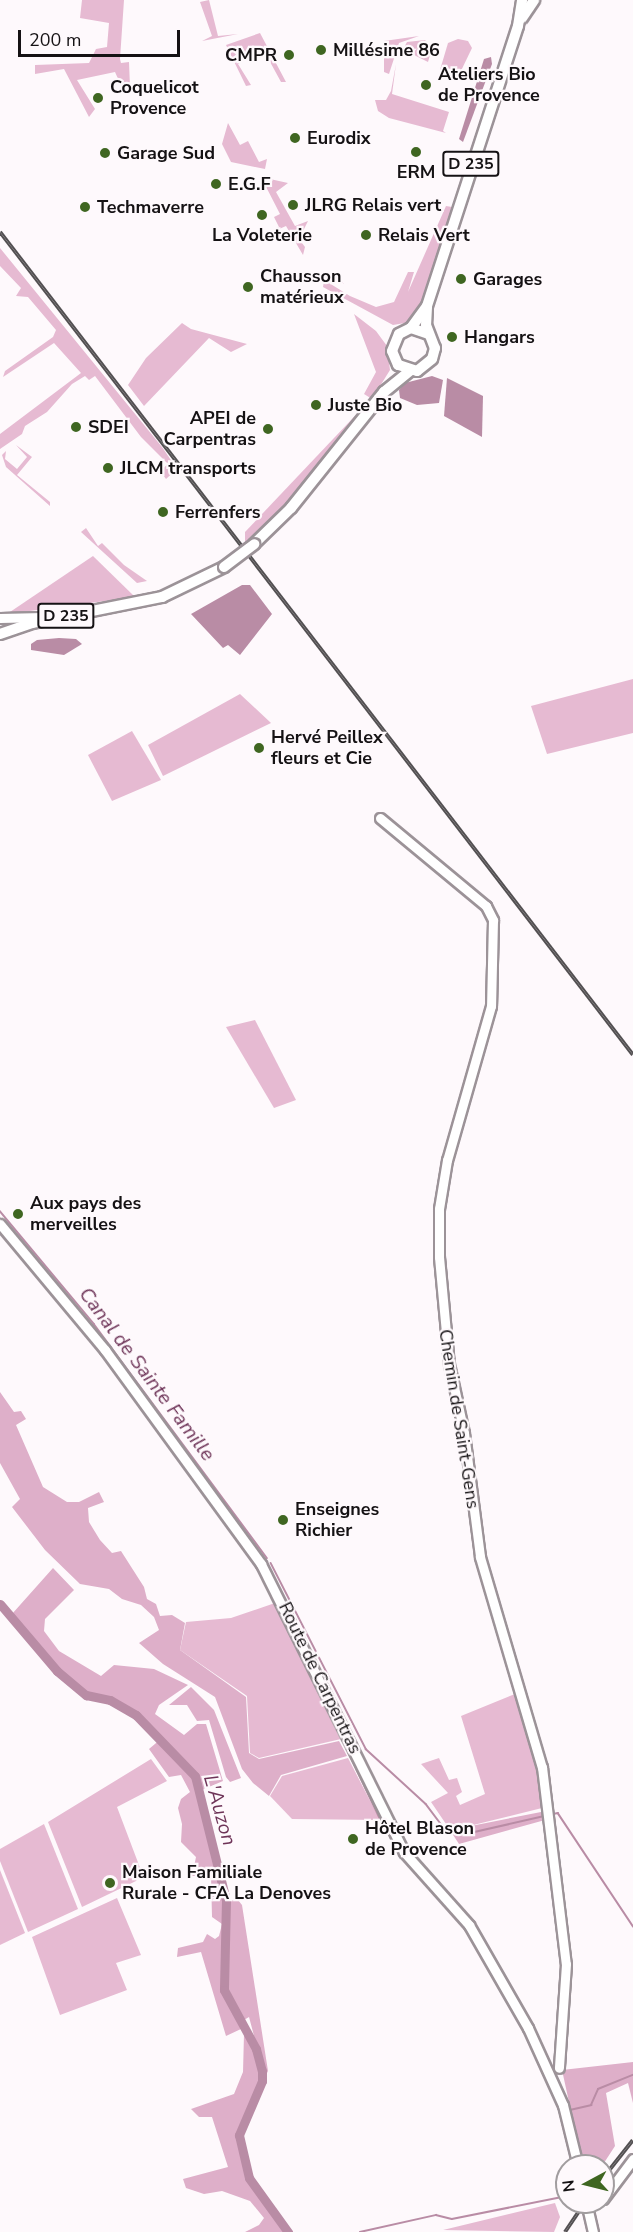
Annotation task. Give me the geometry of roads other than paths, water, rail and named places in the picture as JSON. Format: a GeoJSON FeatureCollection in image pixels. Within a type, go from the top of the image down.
{"type":"FeatureCollection","features":[{"type":"Feature","properties":{"kind":"main road","name":"D 235"},"geometry":{"type":"LineString","coordinates":[[411,328],[427,306],[518,24],[522,0]]}},
{"type":"Feature","properties":{"kind":"main road","name":"D 235"},"geometry":{"type":"LineString","coordinates":[[518,24],[534,0]]}},
{"type":"Feature","properties":{"kind":"main road","name":"D 235"},"geometry":{"type":"LineString","coordinates":[[427,306],[428,334]]}},
{"type":"Feature","properties":{"kind":"main road"},"geometry":{"type":"LineString","coordinates":[[411,328],[428,334],[435,348],[432,359],[424,368],[410,371],[395,360],[394,339],[411,328]]}},
{"type":"Feature","properties":{"kind":"main road","name":"D 235"},"geometry":{"type":"LineString","coordinates":[[384,392],[395,360]]}},
{"type":"Feature","properties":{"kind":"main road","name":"D 235"},"geometry":{"type":"LineString","coordinates":[[0,634],[69,615],[162,597],[224,567],[254,544],[303,495],[384,392],[410,371]]}},
{"type":"Feature","properties":{"kind":"street"},"geometry":{"type":"LineString","coordinates":[[0,618],[69,615]]}},
{"type":"Feature","properties":{"kind":"street","name":"Chemin de Saint-Gens"},"geometry":{"type":"LineString","coordinates":[[380,818],[486,906],[493,920],[491,1006],[447,1160],[439,1209],[440,1269],[449,1364],[464,1433],[480,1557],[542,1767],[566,1964],[559,2068]]}},
{"type":"Feature","properties":{"kind":"street","name":"Route de Carpentras"},"geometry":{"type":"LineString","coordinates":[[0,1224],[105,1350],[261,1564],[405,1852],[469,1925],[519,2011],[561,2100],[575,2154]]}},
{"type":"Feature","properties":{"kind":"street"},"geometry":{"type":"LineString","coordinates":[[615,2183],[633,2159]]}},
{"type":"Feature","properties":{"kind":"street"},"geometry":{"type":"LineString","coordinates":[[589,2214],[593,2232]]}},
{"type":"Feature","properties":{"kind":"waterway","name":"Canal de Sainte Famille"},"geometry":{"type":"LineString","coordinates":[[0,1211],[94,1324],[267,1558]]}},
{"type":"Feature","properties":{"kind":"waterway","name":"Canal de Sainte Famille"},"geometry":{"type":"LineString","coordinates":[[271,1563],[366,1749],[426,1804],[441,1824],[456,1834],[470,1833],[545,1816]]}},
{"type":"Feature","properties":{"kind":"waterway"},"geometry":{"type":"LineString","coordinates":[[257,1568],[261,1573]]}},
{"type":"Feature","properties":{"kind":"waterway","name":"L'Auzon"},"geometry":{"type":"LineString","coordinates":[[0,1604],[57,1671],[86,1695],[110,1700],[136,1715],[195,1776],[226,1900],[224,1990],[256,2049],[262,2071],[262,2081],[239,2135],[249,2178],[288,2232]]}},
{"type":"Feature","properties":{"kind":"waterway"},"geometry":{"type":"LineString","coordinates":[[321,1694],[380,1818]]}},
{"type":"Feature","properties":{"kind":"waterway","name":"Canal de Sainte Famille"},"geometry":{"type":"LineString","coordinates":[[553,1814],[558,1813],[633,1926]]}},
{"type":"Feature","properties":{"kind":"waterway","name":"Canal de Sainte Famille"},"geometry":{"type":"LineString","coordinates":[[578,2154],[570,2110],[591,2105],[598,2089],[633,2075]]}},
{"type":"Feature","properties":{"kind":"waterway","name":"Canal de Sainte Famille"},"geometry":{"type":"LineString","coordinates":[[360,2232],[436,2215],[452,2219],[555,2198]]}},
{"type":"Feature","properties":{"kind":"railway"},"geometry":{"type":"LineString","coordinates":[[0,232],[633,1055]]}},
{"type":"Feature","properties":{"kind":"railway"},"geometry":{"type":"LineString","coordinates":[[615,2163],[633,2140]]}},
{"type":"Feature","properties":{"kind":"railway"},"geometry":{"type":"LineString","coordinates":[[565,2232],[577,2214]]}},
{"type":"Feature","properties":{"kind":"place","name":"Millésime 86"},"geometry":{"type":"Point","coordinates":[321,50]}},
{"type":"Feature","properties":{"kind":"place","name":"CMPR"},"geometry":{"type":"Point","coordinates":[289,55]}},
{"type":"Feature","properties":{"kind":"place","name":"Ateliers Bio de Provence"},"geometry":{"type":"Point","coordinates":[426,85]}},
{"type":"Feature","properties":{"kind":"place","name":"Coquelicot Provence"},"geometry":{"type":"Point","coordinates":[98,98]}},
{"type":"Feature","properties":{"kind":"place","name":"Eurodix"},"geometry":{"type":"Point","coordinates":[295,138]}},
{"type":"Feature","properties":{"kind":"place","name":"ERM"},"geometry":{"type":"Point","coordinates":[416,152]}},
{"type":"Feature","properties":{"kind":"place","name":"Garage Sud"},"geometry":{"type":"Point","coordinates":[105,153]}},
{"type":"Feature","properties":{"kind":"place","name":"E.G.F"},"geometry":{"type":"Point","coordinates":[216,184]}},
{"type":"Feature","properties":{"kind":"place","name":"JLRG Relais vert"},"geometry":{"type":"Point","coordinates":[293,205]}},
{"type":"Feature","properties":{"kind":"place","name":"Techmaverre"},"geometry":{"type":"Point","coordinates":[85,207]}},
{"type":"Feature","properties":{"kind":"place","name":"La Voleterie"},"geometry":{"type":"Point","coordinates":[262,215]}},
{"type":"Feature","properties":{"kind":"place","name":"Relais Vert"},"geometry":{"type":"Point","coordinates":[366,235]}},
{"type":"Feature","properties":{"kind":"place","name":"Garages"},"geometry":{"type":"Point","coordinates":[461,279]}},
{"type":"Feature","properties":{"kind":"place","name":"Chausson matérieux"},"geometry":{"type":"Point","coordinates":[248,287]}},
{"type":"Feature","properties":{"kind":"place","name":"Hangars"},"geometry":{"type":"Point","coordinates":[452,337]}},
{"type":"Feature","properties":{"kind":"place","name":"Juste Bio"},"geometry":{"type":"Point","coordinates":[316,405]}},
{"type":"Feature","properties":{"kind":"place","name":"SDEI"},"geometry":{"type":"Point","coordinates":[76,427]}},
{"type":"Feature","properties":{"kind":"place","name":"APEI de Carpentras"},"geometry":{"type":"Point","coordinates":[268,429]}},
{"type":"Feature","properties":{"kind":"place","name":"JLCM transports"},"geometry":{"type":"Point","coordinates":[108,468]}},
{"type":"Feature","properties":{"kind":"place","name":"Ferrenfers"},"geometry":{"type":"Point","coordinates":[163,512]}},
{"type":"Feature","properties":{"kind":"place","name":"Hervé Peillex fleurs et Cie"},"geometry":{"type":"Point","coordinates":[259,748]}},
{"type":"Feature","properties":{"kind":"place","name":"Aux pays des merveilles"},"geometry":{"type":"Point","coordinates":[18,1214]}},
{"type":"Feature","properties":{"kind":"place","name":"Enseignes Richier"},"geometry":{"type":"Point","coordinates":[283,1520]}},
{"type":"Feature","properties":{"kind":"place","name":"Hôtel Blason de Provence"},"geometry":{"type":"Point","coordinates":[353,1839]}},
{"type":"Feature","properties":{"kind":"place","name":"Maison Familiale Rurale - CFA La Denoves"},"geometry":{"type":"Point","coordinates":[110,1883]}}]}
